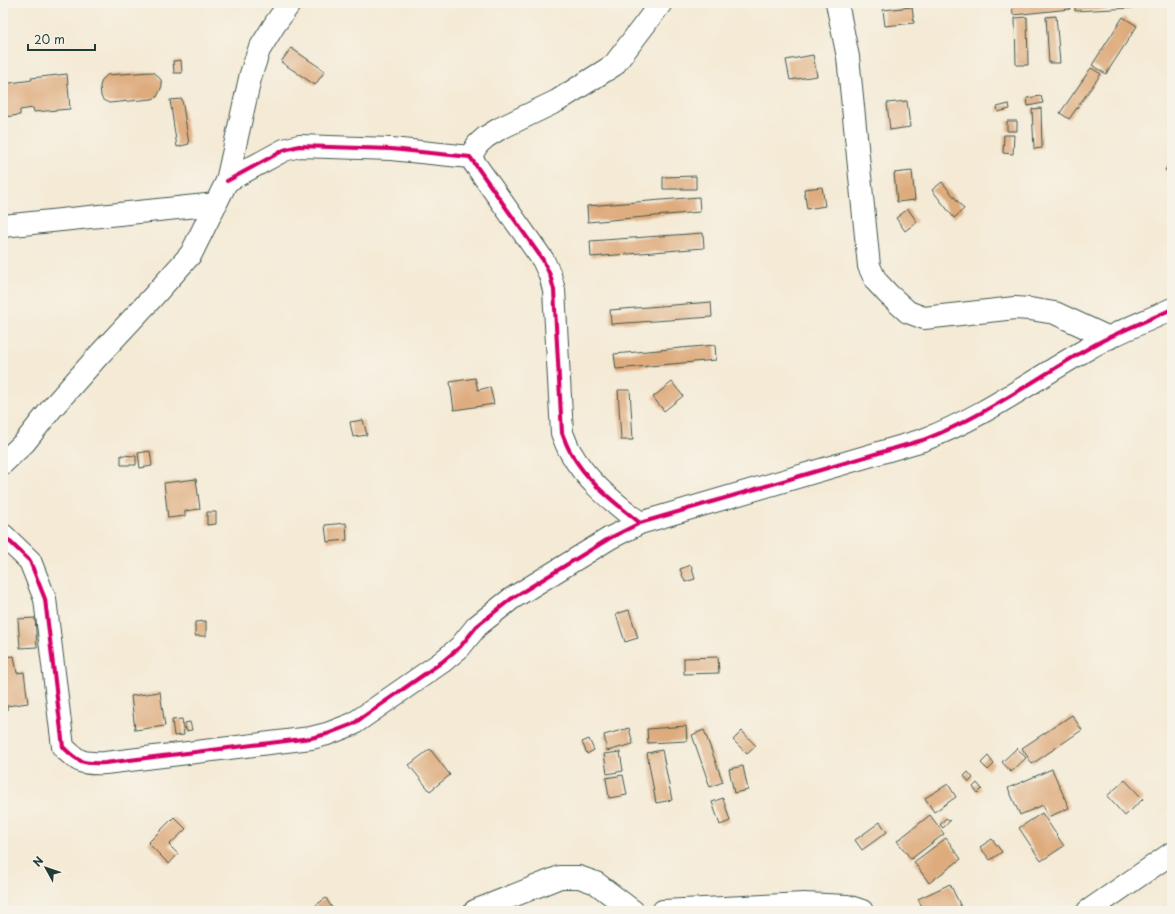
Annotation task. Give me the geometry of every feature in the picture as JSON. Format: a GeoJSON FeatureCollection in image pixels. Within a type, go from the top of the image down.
{"type":"FeatureCollection","features":[{"type":"Feature","properties":{"kind":"street"},"geometry":{"type":"LineString","coordinates":[[3,463],[25,442],[83,373],[151,300],[191,254],[228,181],[251,74],[259,50],[290,3]]}},
{"type":"Feature","properties":{"kind":"street"},"geometry":{"type":"LineString","coordinates":[[470,157],[478,144],[486,137],[499,129],[557,101],[614,65],[661,3]]}},
{"type":"Feature","properties":{"kind":"street"},"geometry":{"type":"LineString","coordinates":[[837,3],[848,57],[870,266],[876,281],[908,312],[924,318],[1015,308],[1030,309],[1054,313],[1109,338]]}},
{"type":"Feature","properties":{"kind":"street"},"geometry":{"type":"LineString","coordinates":[[228,181],[284,150],[299,146],[391,149],[470,157],[543,260],[550,275],[554,290],[562,433],[571,453],[590,479],[602,492],[640,523]]}},
{"type":"Feature","properties":{"kind":"street"},"geometry":{"type":"LineString","coordinates":[[3,226],[216,204]]}},
{"type":"Feature","properties":{"kind":"street"},"geometry":{"type":"LineString","coordinates":[[3,535],[30,561],[45,599],[63,747],[73,757],[82,762],[95,763],[311,738],[327,734],[353,724],[442,662],[460,646],[477,626],[511,599],[610,538],[640,523],[923,440],[949,430],[990,409],[1090,347],[1172,309]]}},
{"type":"Feature","properties":{"kind":"street"},"geometry":{"type":"LineString","coordinates":[[1088,911],[1172,853]]}},
{"type":"Feature","properties":{"kind":"street"},"geometry":{"type":"LineString","coordinates":[[475,911],[560,877],[579,877],[596,883],[633,911]]}},
{"type":"Feature","properties":{"kind":"street"},"geometry":{"type":"LineString","coordinates":[[663,911],[804,904],[847,906],[862,911]]}},
{"type":"Feature","properties":{"kind":"building"},"geometry":{"type":"Polygon","coordinates":[[[1012,3],[1070,3],[1070,9],[1013,15],[1012,3]]]}},
{"type":"Feature","properties":{"kind":"building"},"geometry":{"type":"Polygon","coordinates":[[[1075,3],[1132,3],[1132,8],[1075,11],[1075,3]]]}},
{"type":"Feature","properties":{"kind":"building"},"geometry":{"type":"Polygon","coordinates":[[[912,7],[914,23],[885,26],[883,10],[912,7]]]}},
{"type":"Feature","properties":{"kind":"building"},"geometry":{"type":"Polygon","coordinates":[[[1056,16],[1060,63],[1049,63],[1046,17],[1056,16]]]}},
{"type":"Feature","properties":{"kind":"building"},"geometry":{"type":"Polygon","coordinates":[[[1027,17],[1028,65],[1016,65],[1015,18],[1027,17]]]}},
{"type":"Feature","properties":{"kind":"building"},"geometry":{"type":"Polygon","coordinates":[[[1123,17],[1137,26],[1106,74],[1092,65],[1123,17]]]}},
{"type":"Feature","properties":{"kind":"building"},"geometry":{"type":"Polygon","coordinates":[[[291,48],[325,71],[315,85],[281,62],[291,48]]]}},
{"type":"Feature","properties":{"kind":"building"},"geometry":{"type":"Polygon","coordinates":[[[813,55],[817,76],[790,80],[786,60],[813,55]]]}},
{"type":"Feature","properties":{"kind":"building"},"geometry":{"type":"Polygon","coordinates":[[[181,60],[182,73],[174,73],[173,61],[181,60]]]}},
{"type":"Feature","properties":{"kind":"building"},"geometry":{"type":"Polygon","coordinates":[[[1091,68],[1101,74],[1069,119],[1060,113],[1091,68]]]}},
{"type":"Feature","properties":{"kind":"building"},"geometry":{"type":"Polygon","coordinates":[[[155,73],[161,80],[162,86],[157,97],[152,99],[109,103],[103,100],[100,86],[102,80],[107,75],[155,73]]]}},
{"type":"Feature","properties":{"kind":"building"},"geometry":{"type":"Polygon","coordinates":[[[67,74],[70,109],[34,112],[33,108],[20,110],[20,115],[4,117],[3,84],[32,80],[31,78],[67,74]]]}},
{"type":"Feature","properties":{"kind":"building"},"geometry":{"type":"Polygon","coordinates":[[[1041,96],[1043,103],[1028,106],[1027,98],[1041,96]]]}},
{"type":"Feature","properties":{"kind":"building"},"geometry":{"type":"Polygon","coordinates":[[[182,99],[189,144],[177,147],[170,100],[182,99]]]}},
{"type":"Feature","properties":{"kind":"building"},"geometry":{"type":"Polygon","coordinates":[[[907,101],[910,127],[890,130],[887,103],[907,101]]]}},
{"type":"Feature","properties":{"kind":"building"},"geometry":{"type":"Polygon","coordinates":[[[1009,104],[1010,109],[998,112],[997,107],[1009,104]]]}},
{"type":"Feature","properties":{"kind":"building"},"geometry":{"type":"Polygon","coordinates":[[[1041,108],[1042,148],[1034,149],[1032,109],[1041,108]]]}},
{"type":"Feature","properties":{"kind":"building"},"geometry":{"type":"Polygon","coordinates":[[[1007,121],[1017,121],[1017,131],[1007,131],[1007,121]]]}},
{"type":"Feature","properties":{"kind":"building"},"geometry":{"type":"Polygon","coordinates":[[[1004,135],[1014,135],[1013,154],[1003,153],[1004,135]]]}},
{"type":"Feature","properties":{"kind":"building"},"geometry":{"type":"Polygon","coordinates":[[[1172,159],[1172,175],[1165,170],[1172,159]]]}},
{"type":"Feature","properties":{"kind":"building"},"geometry":{"type":"Polygon","coordinates":[[[912,171],[915,200],[897,202],[894,173],[912,171]]]}},
{"type":"Feature","properties":{"kind":"building"},"geometry":{"type":"Polygon","coordinates":[[[696,176],[696,189],[663,189],[663,177],[696,176]]]}},
{"type":"Feature","properties":{"kind":"building"},"geometry":{"type":"Polygon","coordinates":[[[942,182],[964,209],[954,218],[932,190],[942,182]]]}},
{"type":"Feature","properties":{"kind":"building"},"geometry":{"type":"Polygon","coordinates":[[[822,187],[825,206],[807,209],[804,189],[822,187]]]}},
{"type":"Feature","properties":{"kind":"building"},"geometry":{"type":"Polygon","coordinates":[[[699,197],[700,212],[588,222],[587,206],[699,197]]]}},
{"type":"Feature","properties":{"kind":"building"},"geometry":{"type":"Polygon","coordinates":[[[908,209],[917,222],[905,231],[896,218],[908,209]]]}},
{"type":"Feature","properties":{"kind":"building"},"geometry":{"type":"Polygon","coordinates":[[[703,233],[704,248],[591,257],[590,241],[703,233]]]}},
{"type":"Feature","properties":{"kind":"building"},"geometry":{"type":"Polygon","coordinates":[[[711,302],[712,317],[611,324],[610,310],[711,302]]]}},
{"type":"Feature","properties":{"kind":"building"},"geometry":{"type":"Polygon","coordinates":[[[715,345],[716,360],[616,369],[614,354],[715,345]]]}},
{"type":"Feature","properties":{"kind":"building"},"geometry":{"type":"Polygon","coordinates":[[[475,378],[478,390],[490,387],[494,404],[454,410],[450,382],[475,378]]]}},
{"type":"Feature","properties":{"kind":"building"},"geometry":{"type":"Polygon","coordinates":[[[672,382],[683,396],[664,411],[653,397],[672,382]]]}},
{"type":"Feature","properties":{"kind":"building"},"geometry":{"type":"Polygon","coordinates":[[[618,390],[630,390],[633,440],[621,440],[618,390]]]}},
{"type":"Feature","properties":{"kind":"building"},"geometry":{"type":"Polygon","coordinates":[[[363,420],[367,435],[353,437],[350,422],[363,420]]]}},
{"type":"Feature","properties":{"kind":"building"},"geometry":{"type":"Polygon","coordinates":[[[150,451],[152,466],[140,468],[138,453],[150,451]]]}},
{"type":"Feature","properties":{"kind":"building"},"geometry":{"type":"Polygon","coordinates":[[[121,455],[136,456],[136,465],[121,465],[121,455]]]}},
{"type":"Feature","properties":{"kind":"building"},"geometry":{"type":"Polygon","coordinates":[[[196,479],[200,509],[185,511],[185,516],[168,518],[164,483],[196,479]]]}},
{"type":"Feature","properties":{"kind":"building"},"geometry":{"type":"Polygon","coordinates":[[[207,512],[216,512],[216,524],[207,525],[207,512]]]}},
{"type":"Feature","properties":{"kind":"building"},"geometry":{"type":"Polygon","coordinates":[[[346,523],[347,540],[327,542],[325,525],[346,523]]]}},
{"type":"Feature","properties":{"kind":"building"},"geometry":{"type":"Polygon","coordinates":[[[691,565],[695,579],[685,582],[680,569],[691,565]]]}},
{"type":"Feature","properties":{"kind":"building"},"geometry":{"type":"Polygon","coordinates":[[[629,610],[638,638],[625,642],[616,614],[629,610]]]}},
{"type":"Feature","properties":{"kind":"building"},"geometry":{"type":"Polygon","coordinates":[[[35,618],[37,647],[20,648],[18,619],[35,618]]]}},
{"type":"Feature","properties":{"kind":"building"},"geometry":{"type":"Polygon","coordinates":[[[206,621],[206,636],[195,636],[195,622],[206,621]]]}},
{"type":"Feature","properties":{"kind":"building"},"geometry":{"type":"Polygon","coordinates":[[[14,656],[17,673],[24,672],[28,703],[7,706],[7,710],[3,711],[3,657],[14,656]]]}},
{"type":"Feature","properties":{"kind":"building"},"geometry":{"type":"Polygon","coordinates":[[[718,657],[719,673],[684,674],[684,658],[718,657]]]}},
{"type":"Feature","properties":{"kind":"building"},"geometry":{"type":"Polygon","coordinates":[[[160,692],[165,726],[135,730],[131,696],[160,692]]]}},
{"type":"Feature","properties":{"kind":"building"},"geometry":{"type":"Polygon","coordinates":[[[1072,715],[1082,730],[1032,764],[1022,748],[1072,715]]]}},
{"type":"Feature","properties":{"kind":"building"},"geometry":{"type":"Polygon","coordinates":[[[182,719],[184,735],[174,736],[172,720],[182,719]]]}},
{"type":"Feature","properties":{"kind":"building"},"geometry":{"type":"Polygon","coordinates":[[[190,722],[192,730],[186,731],[185,723],[190,722]]]}},
{"type":"Feature","properties":{"kind":"building"},"geometry":{"type":"Polygon","coordinates":[[[686,726],[687,741],[648,743],[647,729],[686,726]]]}},
{"type":"Feature","properties":{"kind":"building"},"geometry":{"type":"Polygon","coordinates":[[[629,728],[633,744],[607,751],[604,735],[629,728]]]}},
{"type":"Feature","properties":{"kind":"building"},"geometry":{"type":"Polygon","coordinates":[[[704,730],[723,782],[710,787],[692,735],[704,730]]]}},
{"type":"Feature","properties":{"kind":"building"},"geometry":{"type":"Polygon","coordinates":[[[742,731],[756,746],[747,754],[733,740],[742,731]]]}},
{"type":"Feature","properties":{"kind":"building"},"geometry":{"type":"Polygon","coordinates":[[[589,739],[594,750],[587,754],[582,742],[589,739]]]}},
{"type":"Feature","properties":{"kind":"building"},"geometry":{"type":"Polygon","coordinates":[[[1017,748],[1026,758],[1011,772],[1002,762],[1017,748]]]}},
{"type":"Feature","properties":{"kind":"building"},"geometry":{"type":"Polygon","coordinates":[[[430,749],[450,775],[430,791],[409,765],[430,749]]]}},
{"type":"Feature","properties":{"kind":"building"},"geometry":{"type":"Polygon","coordinates":[[[662,750],[672,800],[656,803],[647,753],[662,750]]]}},
{"type":"Feature","properties":{"kind":"building"},"geometry":{"type":"Polygon","coordinates":[[[620,752],[623,771],[607,774],[604,754],[620,752]]]}},
{"type":"Feature","properties":{"kind":"building"},"geometry":{"type":"Polygon","coordinates":[[[988,756],[994,764],[988,770],[981,763],[988,756]]]}},
{"type":"Feature","properties":{"kind":"building"},"geometry":{"type":"Polygon","coordinates":[[[743,766],[748,790],[734,793],[729,769],[743,766]]]}},
{"type":"Feature","properties":{"kind":"building"},"geometry":{"type":"Polygon","coordinates":[[[1052,769],[1069,808],[1048,817],[1043,805],[1020,815],[1008,788],[1052,769]]]}},
{"type":"Feature","properties":{"kind":"building"},"geometry":{"type":"Polygon","coordinates":[[[968,772],[973,778],[969,782],[964,776],[968,772]]]}},
{"type":"Feature","properties":{"kind":"building"},"geometry":{"type":"Polygon","coordinates":[[[623,775],[627,795],[609,798],[606,778],[623,775]]]}},
{"type":"Feature","properties":{"kind":"building"},"geometry":{"type":"Polygon","coordinates":[[[1125,780],[1143,799],[1125,816],[1107,796],[1125,780]]]}},
{"type":"Feature","properties":{"kind":"building"},"geometry":{"type":"Polygon","coordinates":[[[977,783],[982,789],[978,793],[973,787],[977,783]]]}},
{"type":"Feature","properties":{"kind":"building"},"geometry":{"type":"Polygon","coordinates":[[[948,784],[956,797],[934,812],[925,798],[948,784]]]}},
{"type":"Feature","properties":{"kind":"building"},"geometry":{"type":"Polygon","coordinates":[[[723,798],[730,821],[720,825],[712,802],[723,798]]]}},
{"type":"Feature","properties":{"kind":"building"},"geometry":{"type":"Polygon","coordinates":[[[1042,813],[1064,846],[1041,861],[1019,828],[1042,813]]]}},
{"type":"Feature","properties":{"kind":"building"},"geometry":{"type":"Polygon","coordinates":[[[930,815],[944,834],[911,859],[897,841],[930,815]]]}},
{"type":"Feature","properties":{"kind":"building"},"geometry":{"type":"Polygon","coordinates":[[[174,817],[186,829],[169,845],[178,854],[169,864],[148,843],[174,817]]]}},
{"type":"Feature","properties":{"kind":"building"},"geometry":{"type":"Polygon","coordinates":[[[946,818],[950,821],[943,828],[940,825],[946,818]]]}},
{"type":"Feature","properties":{"kind":"building"},"geometry":{"type":"Polygon","coordinates":[[[880,822],[887,832],[862,850],[855,840],[880,822]]]}},
{"type":"Feature","properties":{"kind":"building"},"geometry":{"type":"Polygon","coordinates":[[[946,838],[961,859],[929,883],[914,862],[946,838]]]}},
{"type":"Feature","properties":{"kind":"building"},"geometry":{"type":"Polygon","coordinates":[[[992,839],[1002,852],[990,860],[980,847],[992,839]]]}},
{"type":"Feature","properties":{"kind":"building"},"geometry":{"type":"Polygon","coordinates":[[[950,884],[963,911],[924,911],[918,899],[950,884]]]}},
{"type":"Feature","properties":{"kind":"building"},"geometry":{"type":"Polygon","coordinates":[[[326,898],[334,911],[319,911],[316,905],[326,898]]]}},
{"type":"Feature","properties":{"kind":"cycle path"},"geometry":{"type":"LineString","coordinates":[[227,181],[284,150],[299,146],[391,149],[470,157],[543,260],[550,275],[554,290],[562,433],[567,446],[585,474],[593,483],[611,500],[640,523]]}},
{"type":"Feature","properties":{"kind":"cycle path"},"geometry":{"type":"LineString","coordinates":[[3,535],[30,561],[45,599],[63,747],[73,756],[86,763],[105,763],[311,738],[327,734],[353,724],[442,662],[460,647],[477,626],[511,599],[610,538],[640,523],[923,440],[945,431],[988,409],[1068,360],[1119,332],[1172,309]]}}]}
